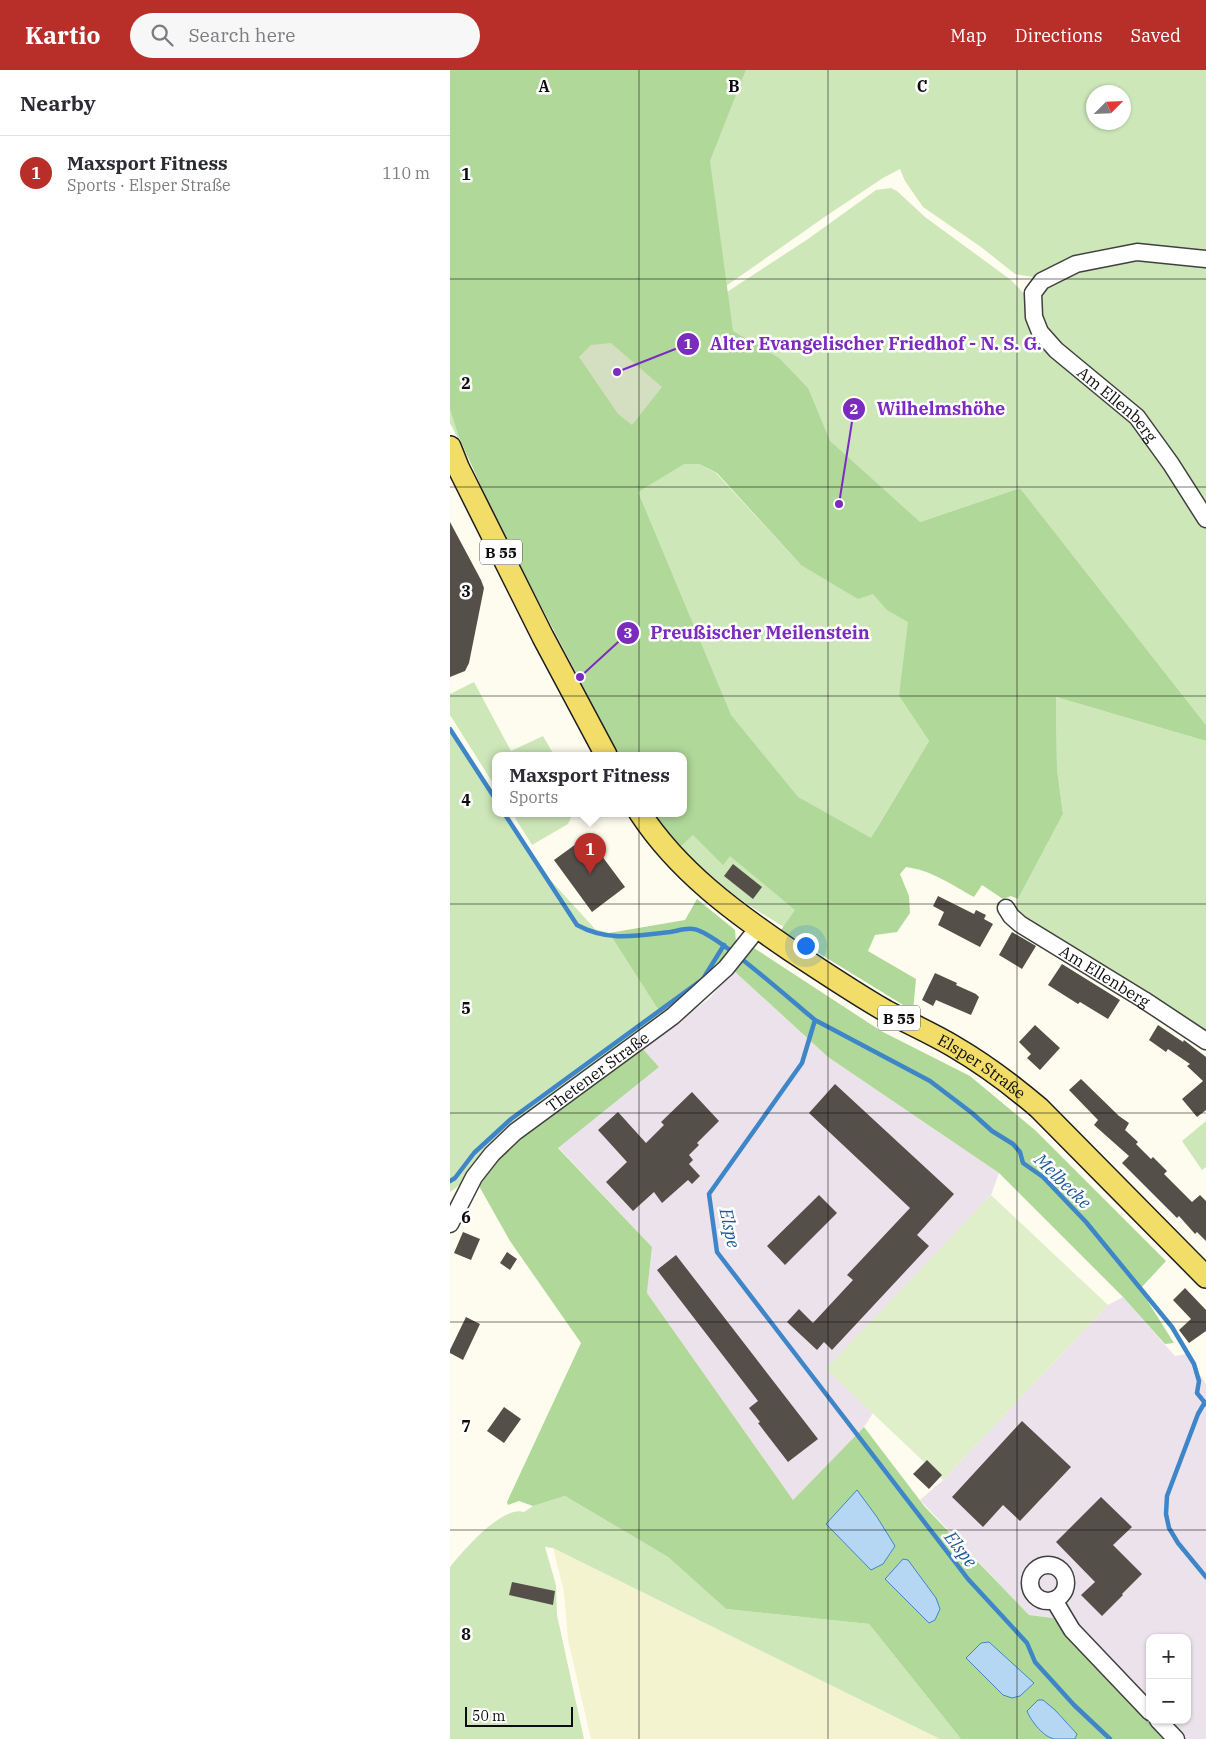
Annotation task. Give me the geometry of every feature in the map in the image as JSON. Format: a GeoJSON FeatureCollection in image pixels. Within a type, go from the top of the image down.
{"type":"FeatureCollection","features":[{"type":"Feature","properties":{"kind":"main road","name":"B 55"},"geometry":{"type":"LineString","coordinates":[[450,447],[458,467],[530,612],[604,752]]}},
{"type":"Feature","properties":{"kind":"main road","name":"Elsper Straße"},"geometry":{"type":"LineString","coordinates":[[643,817],[663,844],[752,936],[820,970],[885,1010],[952,1046],[990,1069],[1015,1088],[1039,1108],[1206,1277]]}},
{"type":"Feature","properties":{"kind":"street","name":"Am Ellenberg"},"geometry":{"type":"LineString","coordinates":[[1206,259],[1137,252],[1111,257],[1076,264],[1042,281],[1034,293],[1034,317],[1040,332],[1056,350],[1137,417],[1171,464],[1206,520]]}},
{"type":"Feature","properties":{"kind":"street","name":"Am Ellenberg"},"geometry":{"type":"LineString","coordinates":[[1006,908],[1011,916],[1020,924],[1144,1000],[1206,1041]]}},
{"type":"Feature","properties":{"kind":"street","name":"Thetener Straße"},"geometry":{"type":"LineString","coordinates":[[450,1224],[474,1178],[492,1154],[515,1132],[673,1016],[726,968],[752,936]]}},
{"type":"Feature","properties":{"kind":"street"},"geometry":{"type":"LineString","coordinates":[[1054,1600],[1072,1630],[1146,1708]]}},
{"type":"Feature","properties":{"kind":"street"},"geometry":{"type":"LineString","coordinates":[[1162,1724],[1176,1739]]}},
{"type":"Feature","properties":{"kind":"shaded area"},"geometry":{"type":"Polygon","coordinates":[[[733,970],[828,1057],[999,1173],[991,1195],[827,1369],[873,1413],[864,1427],[793,1500],[647,1293],[652,1247],[558,1147],[659,1067],[642,1048],[710,998],[733,970]]]}},
{"type":"Feature","properties":{"kind":"shaded area"},"geometry":{"type":"Polygon","coordinates":[[[1123,1297],[1175,1356],[1186,1354],[1206,1384],[1206,1739],[1166,1739],[1152,1724],[1191,1724],[1191,1634],[1146,1634],[1146,1718],[1053,1618],[1029,1615],[920,1500],[943,1480],[1108,1305],[1123,1297]]]}},
{"type":"Feature","properties":{"kind":"green space"},"geometry":{"type":"Polygon","coordinates":[[[450,70],[712,155],[746,70],[1206,70],[1206,257],[1141,250],[1039,278],[1015,274],[981,247],[923,207],[905,181],[900,169],[883,178],[826,216],[726,286],[731,322],[727,292],[808,239],[876,190],[891,188],[897,191],[925,217],[1011,280],[1027,297],[1040,301],[1054,281],[1077,271],[1136,260],[1206,264],[1206,725],[1020,488],[920,522],[933,545],[899,696],[929,741],[875,831],[880,833],[798,935],[745,902],[708,874],[692,859],[660,820],[670,817],[687,817],[687,752],[668,752],[611,741],[582,688],[530,559],[475,471],[450,423],[450,70]],[[716,441],[684,464],[699,464],[716,473],[801,565],[716,441]]]}},
{"type":"Feature","properties":{"kind":"green space"},"geometry":{"type":"Polygon","coordinates":[[[450,70],[746,70],[710,161],[733,331],[779,358],[808,388],[830,441],[920,522],[1020,488],[1206,725],[1206,741],[1056,697],[1057,769],[1063,814],[1018,899],[1011,896],[1003,899],[982,885],[974,897],[924,871],[906,867],[900,874],[909,896],[910,913],[897,932],[875,935],[868,951],[916,979],[913,1011],[781,930],[795,910],[730,856],[723,865],[693,835],[681,846],[658,822],[655,817],[687,817],[687,752],[617,752],[494,516],[458,434],[450,409],[450,70]],[[684,464],[638,492],[731,715],[798,797],[871,838],[929,741],[899,696],[908,622],[887,610],[873,594],[858,599],[801,565],[717,473],[699,464],[684,464]]]}},
{"type":"Feature","properties":{"kind":"green space"},"geometry":{"type":"Polygon","coordinates":[[[611,343],[662,387],[632,425],[618,414],[579,357],[591,345],[611,343]]]}},
{"type":"Feature","properties":{"kind":"green space"},"geometry":{"type":"Polygon","coordinates":[[[474,682],[511,751],[543,736],[552,752],[492,752],[492,782],[450,715],[450,694],[474,682]]]}},
{"type":"Feature","properties":{"kind":"green space"},"geometry":{"type":"Polygon","coordinates":[[[1056,697],[1206,741],[1206,1033],[1036,928],[1017,912],[1018,899],[1063,814],[1057,769],[1056,697]]]}},
{"type":"Feature","properties":{"kind":"green space"},"geometry":{"type":"Polygon","coordinates":[[[450,730],[492,797],[492,817],[506,817],[545,874],[595,929],[609,933],[661,1014],[503,1131],[485,1147],[461,1184],[450,1192],[450,730]]]}},
{"type":"Feature","properties":{"kind":"green space"},"geometry":{"type":"Polygon","coordinates":[[[514,817],[571,817],[568,824],[532,845],[514,817]]]}},
{"type":"Feature","properties":{"kind":"green space"},"geometry":{"type":"Polygon","coordinates":[[[697,899],[735,930],[736,942],[715,968],[661,1014],[609,933],[685,920],[697,899]]]}},
{"type":"Feature","properties":{"kind":"green space"},"geometry":{"type":"Polygon","coordinates":[[[754,948],[881,1031],[970,1076],[1036,1131],[1166,1261],[1140,1289],[1174,1343],[1165,1344],[1123,1297],[999,1173],[828,1057],[733,970],[754,948]]]}},
{"type":"Feature","properties":{"kind":"green space"},"geometry":{"type":"Polygon","coordinates":[[[642,1048],[659,1067],[558,1148],[652,1247],[647,1293],[793,1500],[864,1427],[925,1507],[1029,1615],[1053,1618],[1146,1718],[1146,1724],[1152,1724],[1166,1739],[1075,1739],[1077,1734],[1055,1710],[1041,1730],[1053,1739],[961,1739],[869,1624],[726,1609],[668,1557],[565,1496],[533,1506],[519,1501],[508,1505],[507,1502],[581,1343],[510,1241],[479,1186],[506,1149],[642,1048]],[[989,1642],[981,1643],[966,1658],[1033,1683],[989,1642]]]}},
{"type":"Feature","properties":{"kind":"green space"},"geometry":{"type":"Polygon","coordinates":[[[1206,1121],[1206,1167],[1202,1170],[1182,1141],[1206,1121]]]}},
{"type":"Feature","properties":{"kind":"green space"},"geometry":{"type":"Polygon","coordinates":[[[991,1195],[1108,1305],[943,1480],[826,1369],[991,1195]]]}},
{"type":"Feature","properties":{"kind":"green space"},"geometry":{"type":"Polygon","coordinates":[[[565,1496],[668,1557],[726,1609],[869,1624],[961,1739],[940,1739],[553,1548],[545,1547],[556,1585],[557,1615],[584,1739],[450,1739],[450,1567],[484,1531],[505,1515],[524,1512],[533,1506],[565,1496]]]}},
{"type":"Feature","properties":{"kind":"green space"},"geometry":{"type":"Polygon","coordinates":[[[553,1548],[940,1739],[591,1739],[568,1640],[564,1592],[553,1548]]]}},
{"type":"Feature","properties":{"kind":"water"},"geometry":{"type":"Polygon","coordinates":[[[857,1490],[895,1546],[883,1564],[871,1570],[826,1524],[857,1490]]]}},
{"type":"Feature","properties":{"kind":"water"},"geometry":{"type":"Polygon","coordinates":[[[903,1559],[908,1560],[936,1598],[940,1609],[935,1620],[929,1623],[885,1579],[903,1559]]]}},
{"type":"Feature","properties":{"kind":"water"},"geometry":{"type":"Polygon","coordinates":[[[989,1642],[1034,1683],[1020,1696],[1012,1698],[1003,1695],[966,1658],[981,1643],[989,1642]]]}},
{"type":"Feature","properties":{"kind":"water"},"geometry":{"type":"Polygon","coordinates":[[[1038,1700],[1043,1700],[1055,1710],[1077,1734],[1075,1739],[1051,1738],[1038,1728],[1027,1711],[1038,1700]]]}},
{"type":"Feature","properties":{"kind":"building"},"geometry":{"type":"Polygon","coordinates":[[[450,522],[484,588],[469,663],[465,671],[450,677],[450,522]]]}},
{"type":"Feature","properties":{"kind":"building"},"geometry":{"type":"Polygon","coordinates":[[[587,836],[625,887],[592,912],[554,860],[587,836]]]}},
{"type":"Feature","properties":{"kind":"building"},"geometry":{"type":"Polygon","coordinates":[[[733,864],[762,887],[753,899],[724,876],[733,864]]]}},
{"type":"Feature","properties":{"kind":"building"},"geometry":{"type":"Polygon","coordinates":[[[938,896],[974,914],[976,910],[986,915],[984,919],[993,924],[980,947],[938,925],[944,912],[933,906],[938,896]]]}},
{"type":"Feature","properties":{"kind":"building"},"geometry":{"type":"Polygon","coordinates":[[[1012,932],[1036,946],[1022,969],[999,955],[1012,932]]]}},
{"type":"Feature","properties":{"kind":"building"},"geometry":{"type":"Polygon","coordinates":[[[1062,964],[1120,1000],[1108,1019],[1080,1002],[1078,1004],[1048,985],[1062,964]]]}},
{"type":"Feature","properties":{"kind":"building"},"geometry":{"type":"Polygon","coordinates":[[[935,973],[957,983],[956,985],[979,997],[971,1015],[936,1000],[933,1006],[922,1000],[935,973]]]}},
{"type":"Feature","properties":{"kind":"building"},"geometry":{"type":"Polygon","coordinates":[[[1035,1025],[1060,1048],[1040,1070],[1027,1058],[1031,1054],[1019,1042],[1035,1025]]]}},
{"type":"Feature","properties":{"kind":"building"},"geometry":{"type":"Polygon","coordinates":[[[1158,1025],[1183,1042],[1184,1040],[1206,1057],[1206,1110],[1197,1117],[1182,1099],[1203,1081],[1187,1066],[1190,1064],[1168,1049],[1166,1052],[1149,1040],[1158,1025]]]}},
{"type":"Feature","properties":{"kind":"building"},"geometry":{"type":"Polygon","coordinates":[[[1081,1079],[1119,1116],[1129,1123],[1125,1130],[1138,1142],[1136,1144],[1167,1171],[1164,1174],[1192,1202],[1200,1195],[1206,1201],[1206,1241],[1197,1232],[1195,1234],[1179,1216],[1177,1218],[1122,1163],[1129,1156],[1094,1125],[1098,1120],[1069,1090],[1081,1079]]]}},
{"type":"Feature","properties":{"kind":"building"},"geometry":{"type":"Polygon","coordinates":[[[835,1084],[954,1194],[917,1235],[929,1246],[832,1350],[824,1342],[817,1350],[787,1322],[799,1309],[813,1323],[853,1280],[847,1275],[910,1208],[809,1113],[835,1084]]]}},
{"type":"Feature","properties":{"kind":"building"},"geometry":{"type":"Polygon","coordinates":[[[692,1092],[719,1121],[697,1143],[699,1145],[689,1155],[693,1160],[689,1164],[700,1176],[692,1184],[688,1180],[662,1203],[654,1192],[633,1211],[606,1182],[627,1162],[598,1130],[618,1112],[646,1143],[664,1125],[661,1122],[692,1092]]]}},
{"type":"Feature","properties":{"kind":"building"},"geometry":{"type":"Polygon","coordinates":[[[819,1195],[837,1213],[785,1265],[767,1246],[819,1195]]]}},
{"type":"Feature","properties":{"kind":"building"},"geometry":{"type":"Polygon","coordinates":[[[463,1232],[480,1239],[471,1260],[454,1253],[463,1232]]]}},
{"type":"Feature","properties":{"kind":"building"},"geometry":{"type":"Polygon","coordinates":[[[507,1252],[517,1259],[510,1270],[500,1263],[507,1252]]]}},
{"type":"Feature","properties":{"kind":"building"},"geometry":{"type":"Polygon","coordinates":[[[676,1255],[818,1439],[788,1462],[749,1408],[758,1401],[657,1270],[676,1255]]]}},
{"type":"Feature","properties":{"kind":"building"},"geometry":{"type":"Polygon","coordinates":[[[1185,1288],[1206,1310],[1206,1331],[1189,1343],[1179,1330],[1191,1319],[1173,1300],[1185,1288]]]}},
{"type":"Feature","properties":{"kind":"building"},"geometry":{"type":"Polygon","coordinates":[[[466,1317],[480,1324],[463,1360],[450,1353],[450,1350],[466,1317]]]}},
{"type":"Feature","properties":{"kind":"building"},"geometry":{"type":"Polygon","coordinates":[[[504,1407],[521,1419],[504,1443],[487,1431],[504,1407]]]}},
{"type":"Feature","properties":{"kind":"building"},"geometry":{"type":"Polygon","coordinates":[[[1022,1421],[1071,1467],[1020,1521],[1003,1505],[983,1527],[952,1497],[1022,1421]]]}},
{"type":"Feature","properties":{"kind":"building"},"geometry":{"type":"Polygon","coordinates":[[[927,1460],[942,1475],[929,1489],[913,1474],[927,1460]]]}},
{"type":"Feature","properties":{"kind":"building"},"geometry":{"type":"Polygon","coordinates":[[[1101,1497],[1132,1527],[1113,1545],[1142,1574],[1102,1616],[1081,1595],[1095,1582],[1056,1542],[1101,1497]]]}},
{"type":"Feature","properties":{"kind":"building"},"geometry":{"type":"Polygon","coordinates":[[[512,1582],[555,1591],[553,1605],[509,1595],[512,1582]]]}},
{"type":"Feature","properties":{"kind":"waterway","name":"Elspe"},"geometry":{"type":"LineString","coordinates":[[450,729],[492,794]]}},
{"type":"Feature","properties":{"kind":"waterway","name":"Elspe"},"geometry":{"type":"LineString","coordinates":[[507,817],[577,925],[611,936],[634,936],[684,929],[703,932],[735,954],[815,1020],[802,1063],[709,1194],[717,1252],[968,1579],[1027,1643],[1035,1662],[1074,1705],[1110,1739]]}},
{"type":"Feature","properties":{"kind":"waterway"},"geometry":{"type":"LineString","coordinates":[[450,1181],[455,1178],[474,1153],[511,1119],[703,979],[724,945]]}},
{"type":"Feature","properties":{"kind":"waterway","name":"Melbecke"},"geometry":{"type":"LineString","coordinates":[[815,1020],[930,1081],[992,1131],[1013,1144],[1020,1152],[1023,1163],[1043,1177],[1086,1222],[1172,1327],[1194,1364],[1199,1381],[1197,1393],[1206,1404]]}},
{"type":"Feature","properties":{"kind":"waterway"},"geometry":{"type":"LineString","coordinates":[[1205,1402],[1198,1414],[1167,1496],[1166,1514],[1169,1528],[1178,1543],[1206,1577]]}},
{"type":"Feature","properties":{"kind":"place","name":"Alter Evangelischer Friedhof - N. S. G."},"geometry":{"type":"Point","coordinates":[617,372]}},
{"type":"Feature","properties":{"kind":"place","name":"Wilhelmshöhe"},"geometry":{"type":"Point","coordinates":[839,504]}},
{"type":"Feature","properties":{"kind":"place","name":"Preußischer Meilenstein"},"geometry":{"type":"Point","coordinates":[580,677]}},
{"type":"Feature","properties":{"kind":"place","name":"Maxsport Fitness"},"geometry":{"type":"Point","coordinates":[590,874]}}]}
